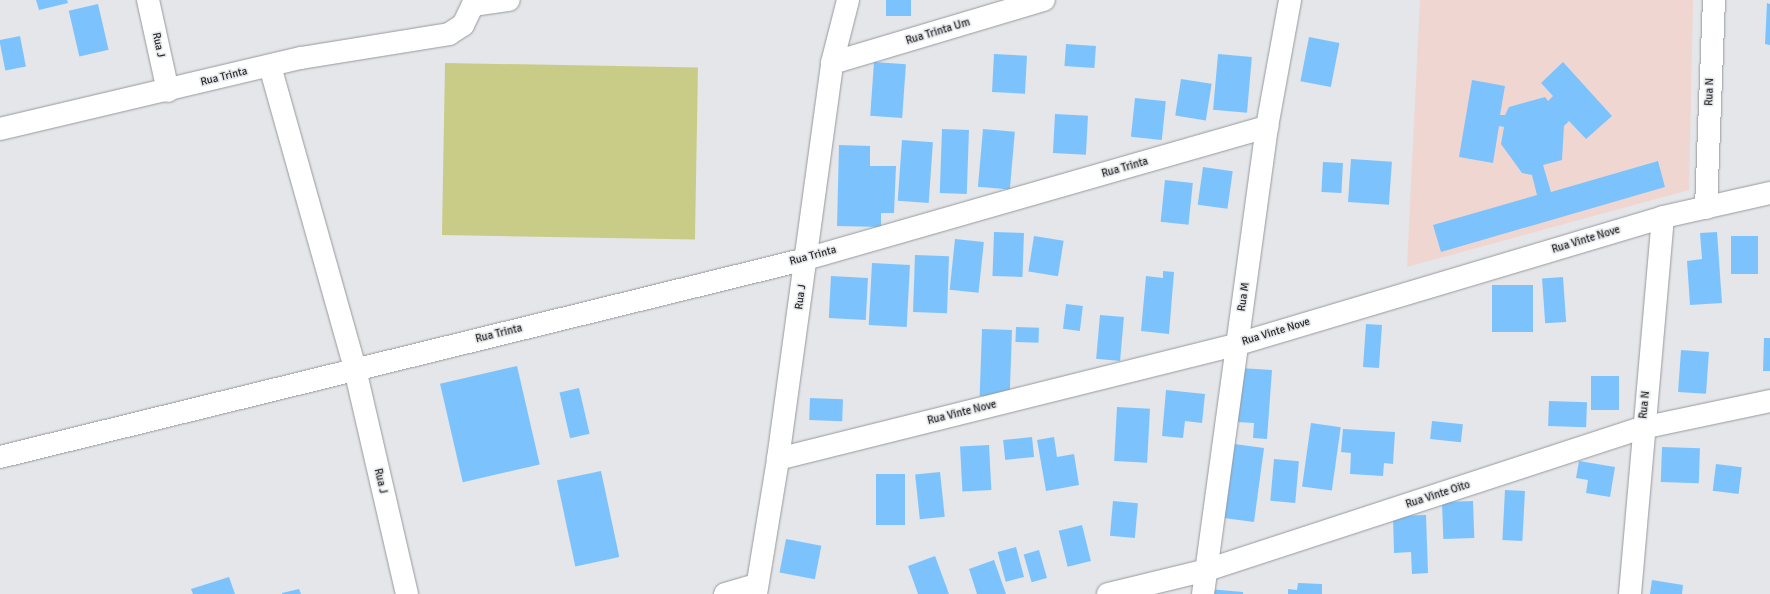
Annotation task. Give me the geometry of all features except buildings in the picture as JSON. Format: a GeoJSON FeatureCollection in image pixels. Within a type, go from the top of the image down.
{"type":"FeatureCollection","features":[{"type":"Feature","properties":{"kind":"street","name":"Rua J"},"geometry":{"type":"LineString","coordinates":[[148,0],[168,91]]}},
{"type":"Feature","properties":{"kind":"street"},"geometry":{"type":"LineString","coordinates":[[474,2],[509,0]]}},
{"type":"Feature","properties":{"kind":"street","name":"Rua J"},"geometry":{"type":"LineString","coordinates":[[756,590],[778,459],[832,64],[848,0]]}},
{"type":"Feature","properties":{"kind":"street","name":"Rua Trinta Um"},"geometry":{"type":"LineString","coordinates":[[832,64],[1044,0]]}},
{"type":"Feature","properties":{"kind":"street","name":"Rua M"},"geometry":{"type":"LineString","coordinates":[[1203,594],[1267,128],[1290,0]]}},
{"type":"Feature","properties":{"kind":"street","name":"Rua N"},"geometry":{"type":"LineString","coordinates":[[1706,208],[1714,0]]}},
{"type":"Feature","properties":{"kind":"street","name":"Rua Trinta"},"geometry":{"type":"LineString","coordinates":[[0,129],[270,66],[449,34],[463,25],[474,2]]}},
{"type":"Feature","properties":{"kind":"street","name":"Rua J"},"geometry":{"type":"LineString","coordinates":[[270,66],[355,369],[407,594]]}},
{"type":"Feature","properties":{"kind":"street","name":"Rua Trinta"},"geometry":{"type":"LineString","coordinates":[[0,458],[355,369],[806,259],[1267,128]]}},
{"type":"Feature","properties":{"kind":"street","name":"Rua Vinte Nove"},"geometry":{"type":"LineString","coordinates":[[778,459],[1238,344],[1663,217],[1770,193]]}},
{"type":"Feature","properties":{"kind":"street","name":"Rua N"},"geometry":{"type":"LineString","coordinates":[[1630,594],[1642,428],[1663,217]]}},
{"type":"Feature","properties":{"kind":"street","name":"Rua Vinte Oito"},"geometry":{"type":"LineString","coordinates":[[1108,594],[1207,570],[1642,428],[1770,401]]}},
{"type":"Feature","properties":{"kind":"street"},"geometry":{"type":"LineString","coordinates":[[725,594],[756,590]]}},
{"type":"Feature","properties":{"kind":"shaded area"},"geometry":{"type":"Polygon","coordinates":[[[1420,0],[1693,0],[1689,190],[1407,267],[1420,0]]]}},
{"type":"Feature","properties":{"kind":"green space"},"geometry":{"type":"Polygon","coordinates":[[[445,63],[698,67],[695,239],[442,235],[445,63]]]}}]}
